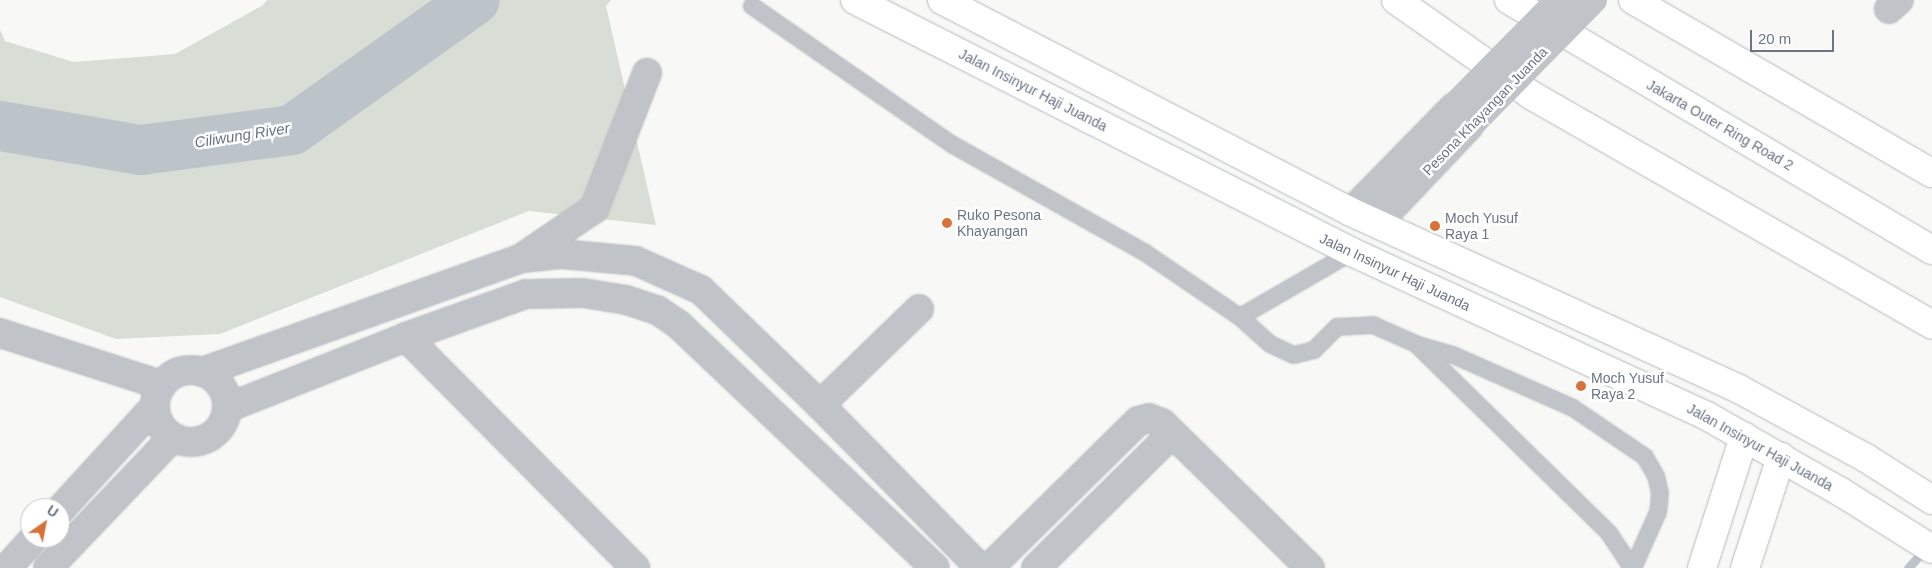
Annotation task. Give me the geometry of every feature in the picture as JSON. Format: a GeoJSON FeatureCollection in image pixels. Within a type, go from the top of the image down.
{"type":"FeatureCollection","features":[{"type":"Feature","properties":{"kind":"main road","name":"Jalan Insinyur Haji Juanda"},"geometry":{"type":"LineString","coordinates":[[855,0],[1352,252],[1707,416],[1841,492],[1932,549]]}},
{"type":"Feature","properties":{"kind":"main road"},"geometry":{"type":"LineString","coordinates":[[942,0],[1350,212],[1378,223],[1739,389],[1866,458],[1932,500]]}},
{"type":"Feature","properties":{"kind":"main road"},"geometry":{"type":"LineString","coordinates":[[1396,0],[1531,95],[1932,325]]}},
{"type":"Feature","properties":{"kind":"main road","name":"Jakarta Outer Ring Road 2"},"geometry":{"type":"LineString","coordinates":[[1509,0],[1932,250]]}},
{"type":"Feature","properties":{"kind":"main road"},"geometry":{"type":"LineString","coordinates":[[1633,0],[1932,173]]}},
{"type":"Feature","properties":{"kind":"main road"},"geometry":{"type":"LineString","coordinates":[[1702,568],[1744,437]]}},
{"type":"Feature","properties":{"kind":"main road"},"geometry":{"type":"LineString","coordinates":[[1745,568],[1781,457]]}},
{"type":"Feature","properties":{"kind":"street","name":"Pesona Khayangan Juanda"},"geometry":{"type":"LineString","coordinates":[[1378,223],[1461,117],[1560,0]]}},
{"type":"Feature","properties":{"kind":"street","name":"Pesona Khayangan Juanda"},"geometry":{"type":"LineString","coordinates":[[1350,212],[1593,0]]}},
{"type":"Feature","properties":{"kind":"street"},"geometry":{"type":"LineString","coordinates":[[523,258],[594,209],[648,73]]}},
{"type":"Feature","properties":{"kind":"street"},"geometry":{"type":"LineString","coordinates":[[202,372],[523,258],[561,254],[636,261],[674,276],[701,290],[988,566],[1138,421],[1144,418],[1155,420],[1172,434],[1310,568]]}},
{"type":"Feature","properties":{"kind":"street"},"geometry":{"type":"LineString","coordinates":[[227,408],[406,337],[526,294],[583,293],[626,300],[657,310],[678,324],[935,568]]}},
{"type":"Feature","properties":{"kind":"street"},"geometry":{"type":"LineString","coordinates":[[820,405],[919,309]]}},
{"type":"Feature","properties":{"kind":"street"},"geometry":{"type":"LineString","coordinates":[[0,332],[158,395]]}},
{"type":"Feature","properties":{"kind":"street"},"geometry":{"type":"LineString","coordinates":[[406,337],[635,568]]}},
{"type":"Feature","properties":{"kind":"street"},"geometry":{"type":"LineString","coordinates":[[70,498],[158,395],[172,375],[187,370],[202,372],[215,380],[224,393],[227,408],[218,430],[208,438],[197,442],[173,438],[159,424],[158,395]]}},
{"type":"Feature","properties":{"kind":"street"},"geometry":{"type":"LineString","coordinates":[[1036,568],[1172,434]]}},
{"type":"Feature","properties":{"kind":"street"},"geometry":{"type":"LineString","coordinates":[[48,568],[173,438]]}},
{"type":"Feature","properties":{"kind":"street"},"geometry":{"type":"LineString","coordinates":[[7,568],[25,548]]}},
{"type":"Feature","properties":{"kind":"lane"},"geometry":{"type":"LineString","coordinates":[[752,6],[953,145],[1144,252],[1240,317],[1270,344],[1294,355],[1314,350],[1336,327],[1373,325],[1416,344],[1454,355],[1573,408],[1645,457],[1656,476],[1660,494],[1658,512],[1633,568]]}},
{"type":"Feature","properties":{"kind":"lane"},"geometry":{"type":"LineString","coordinates":[[1240,317],[1352,252]]}},
{"type":"Feature","properties":{"kind":"lane"},"geometry":{"type":"LineString","coordinates":[[1416,344],[1609,533],[1633,568]]}},
{"type":"Feature","properties":{"kind":"shaded area"},"geometry":{"type":"Polygon","coordinates":[[[267,0],[611,0],[606,6],[656,225],[529,211],[220,334],[116,339],[0,297],[0,30],[5,41],[74,62],[175,54],[263,5],[267,0]]]}},
{"type":"Feature","properties":{"kind":"waterway","name":"Ciliwung River"},"geometry":{"type":"LineString","coordinates":[[0,126],[141,150],[292,130],[475,0]]}},
{"type":"Feature","properties":{"kind":"waterway"},"geometry":{"type":"LineString","coordinates":[[1908,568],[1926,548]]}},
{"type":"Feature","properties":{"kind":"place","name":"Ruko Pesona Khayangan"},"geometry":{"type":"Point","coordinates":[947,223]}},
{"type":"Feature","properties":{"kind":"place","name":"Moch Yusuf Raya 1"},"geometry":{"type":"Point","coordinates":[1435,226]}},
{"type":"Feature","properties":{"kind":"place","name":"Moch Yusuf Raya 2"},"geometry":{"type":"Point","coordinates":[1581,386]}}]}
